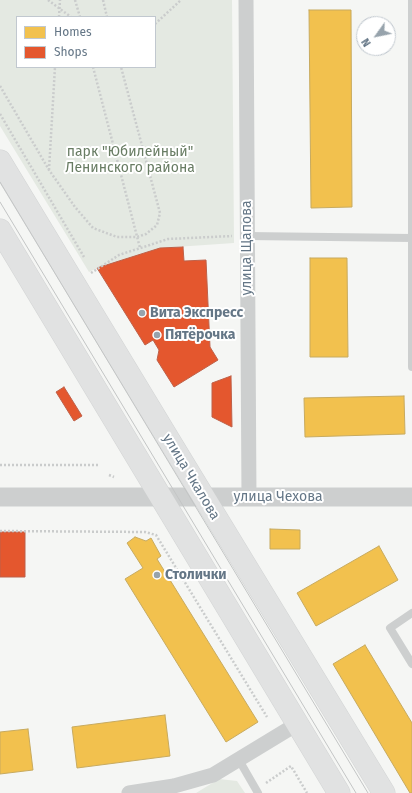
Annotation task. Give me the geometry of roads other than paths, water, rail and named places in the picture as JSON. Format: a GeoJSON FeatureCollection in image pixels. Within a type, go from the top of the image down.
{"type":"FeatureCollection","features":[{"type":"Feature","properties":{"kind":"main road","name":"улица Чкалова"},"geometry":{"type":"LineString","coordinates":[[0,161],[384,793]]}},
{"type":"Feature","properties":{"kind":"main road"},"geometry":{"type":"LineString","coordinates":[[0,230],[339,793]]}},
{"type":"Feature","properties":{"kind":"street","name":"улица Щапова"},"geometry":{"type":"LineString","coordinates":[[246,0],[241,236],[249,497]]}},
{"type":"Feature","properties":{"kind":"street","name":"улица Чехова"},"geometry":{"type":"LineString","coordinates":[[0,497],[412,496]]}},
{"type":"Feature","properties":{"kind":"street"},"geometry":{"type":"LineString","coordinates":[[129,793],[174,786],[213,775],[297,724]]}},
{"type":"Feature","properties":{"kind":"lane"},"geometry":{"type":"LineString","coordinates":[[412,0],[412,366]]}},
{"type":"Feature","properties":{"kind":"lane"},"geometry":{"type":"LineString","coordinates":[[241,236],[412,238]]}},
{"type":"Feature","properties":{"kind":"lane"},"geometry":{"type":"LineString","coordinates":[[412,613],[390,628],[412,664]]}},
{"type":"Feature","properties":{"kind":"lane"},"geometry":{"type":"LineString","coordinates":[[239,760],[258,793]]}},
{"type":"Feature","properties":{"kind":"tram line"},"geometry":{"type":"LineString","coordinates":[[0,182],[368,793]]}},
{"type":"Feature","properties":{"kind":"tram line"},"geometry":{"type":"LineString","coordinates":[[0,202],[356,793]]}},
{"type":"Feature","properties":{"kind":"place","name":"Вита Экспресс"},"geometry":{"type":"Point","coordinates":[142,313]}},
{"type":"Feature","properties":{"kind":"place","name":"Пятёрочка"},"geometry":{"type":"Point","coordinates":[157,335]}},
{"type":"Feature","properties":{"kind":"place","name":"Столички"},"geometry":{"type":"Point","coordinates":[157,575]}},
{"type":"Feature","properties":{"kind":"park label","name":"парк \"Юбилейный\" Ленинского района"},"geometry":{"type":"Point","coordinates":[130,160]}}]}
